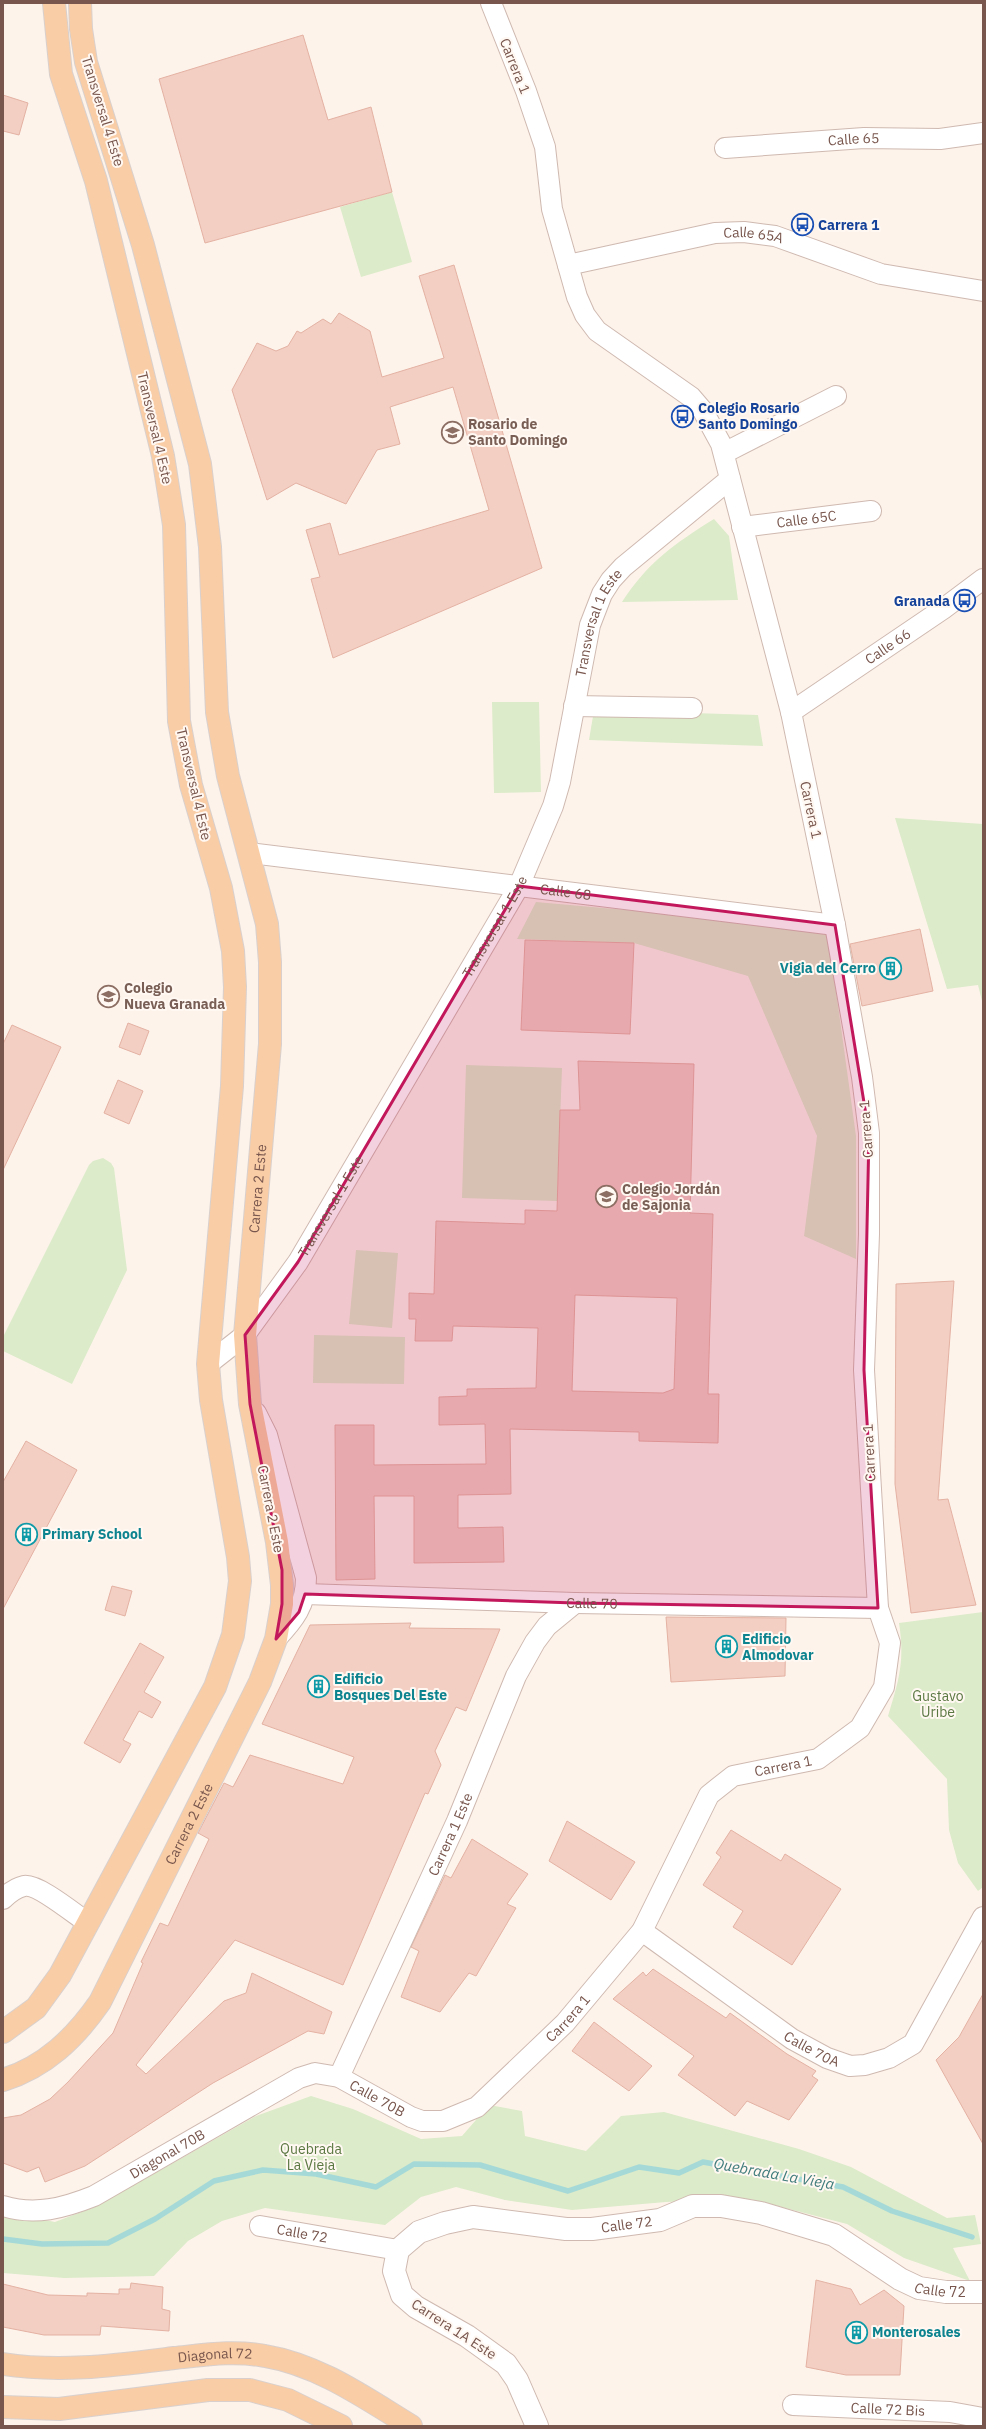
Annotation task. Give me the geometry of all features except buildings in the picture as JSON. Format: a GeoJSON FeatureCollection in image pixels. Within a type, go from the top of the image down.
{"type":"FeatureCollection","features":[{"type":"Feature","properties":{"kind":"main road","name":"Transversal 4 Este"},"geometry":{"type":"LineString","coordinates":[[54,3],[61,74],[96,181],[170,492],[176,558],[179,721],[191,784],[228,919],[233,951],[236,986],[232,1086],[208,1364]]}},
{"type":"Feature","properties":{"kind":"main road","name":"Transversal 4 Este"},"geometry":{"type":"LineString","coordinates":[[80,3],[81,29],[86,62],[143,245],[200,464],[210,547],[217,712],[228,776],[250,853]]}},
{"type":"Feature","properties":{"kind":"main road","name":"Carrera 2 Este"},"geometry":{"type":"LineString","coordinates":[[3,2080],[28,2070],[65,2045],[84,2025],[100,2002],[260,1682],[276,1639],[282,1604],[282,1570],[250,1404],[245,1335],[270,1044],[270,962],[267,924],[250,853]]}},
{"type":"Feature","properties":{"kind":"main road"},"geometry":{"type":"LineString","coordinates":[[3,2032],[36,2008],[48,1994],[88,1923],[215,1687],[233,1635],[240,1581],[238,1557],[211,1400],[208,1364]]}},
{"type":"Feature","properties":{"kind":"main road","name":"Diagonal 72"},"geometry":{"type":"LineString","coordinates":[[3,2364],[44,2369],[71,2370],[203,2355],[237,2353],[264,2356],[314,2370],[342,2383],[411,2426]]}},
{"type":"Feature","properties":{"kind":"main road"},"geometry":{"type":"LineString","coordinates":[[3,2407],[59,2409],[208,2390],[243,2390],[269,2394],[288,2400],[341,2426]]}},
{"type":"Feature","properties":{"kind":"street","name":"Carrera 1"},"geometry":{"type":"LineString","coordinates":[[431,2122],[462,2115],[477,2107],[496,2092],[565,2023],[642,1931],[709,1794],[733,1776],[818,1759],[860,1728],[884,1687],[890,1643],[878,1608],[864,1370],[869,1234],[869,1133],[853,1019],[791,712],[724,453],[713,427],[691,398],[598,330],[585,316],[577,297],[552,209],[545,147],[526,91],[491,3]]}},
{"type":"Feature","properties":{"kind":"street","name":"Calle 65"},"geometry":{"type":"LineString","coordinates":[[724,148],[864,138],[940,139],[983,133]]}},
{"type":"Feature","properties":{"kind":"street","name":"Calle 65A"},"geometry":{"type":"LineString","coordinates":[[568,264],[701,236],[744,232],[775,236],[881,274],[983,291]]}},
{"type":"Feature","properties":{"kind":"street"},"geometry":{"type":"LineString","coordinates":[[724,453],[836,396]]}},
{"type":"Feature","properties":{"kind":"street","name":"Transversal 1 Este"},"geometry":{"type":"LineString","coordinates":[[208,1364],[245,1335],[298,1262],[519,886],[553,806],[566,754],[588,630],[596,607],[611,580],[623,567],[730,478]]}},
{"type":"Feature","properties":{"kind":"street","name":"Calle 65C"},"geometry":{"type":"LineString","coordinates":[[742,527],[871,511]]}},
{"type":"Feature","properties":{"kind":"street","name":"Calle 66"},"geometry":{"type":"LineString","coordinates":[[791,712],[943,608],[983,578]]}},
{"type":"Feature","properties":{"kind":"street"},"geometry":{"type":"LineString","coordinates":[[574,706],[692,708]]}},
{"type":"Feature","properties":{"kind":"street","name":"Calle 68"},"geometry":{"type":"LineString","coordinates":[[250,853],[835,925]]}},
{"type":"Feature","properties":{"kind":"street"},"geometry":{"type":"LineString","coordinates":[[250,1404],[267,1435],[304,1562],[305,1594],[299,1612],[276,1639]]}},
{"type":"Feature","properties":{"kind":"street","name":"Calle 70"},"geometry":{"type":"LineString","coordinates":[[305,1594],[575,1603],[878,1608]]}},
{"type":"Feature","properties":{"kind":"street","name":"Carrera 1 Este"},"geometry":{"type":"LineString","coordinates":[[331,2075],[457,1821],[516,1676],[535,1642],[547,1626],[575,1603]]}},
{"type":"Feature","properties":{"kind":"street"},"geometry":{"type":"LineString","coordinates":[[3,1899],[13,1890],[26,1885],[38,1889],[88,1923]]}},
{"type":"Feature","properties":{"kind":"street","name":"Calle 70A"},"geometry":{"type":"LineString","coordinates":[[642,1931],[792,2039],[827,2058],[850,2066],[865,2065],[889,2058],[913,2044],[983,1917]]}},
{"type":"Feature","properties":{"kind":"street","name":"Calle 70B"},"geometry":{"type":"LineString","coordinates":[[331,2075],[411,2118],[431,2122]]}},
{"type":"Feature","properties":{"kind":"street","name":"Diagonal 70B"},"geometry":{"type":"LineString","coordinates":[[3,2206],[27,2211],[45,2211],[63,2208],[94,2196],[299,2078],[331,2075]]}},
{"type":"Feature","properties":{"kind":"street","name":"Calle 72"},"geometry":{"type":"LineString","coordinates":[[260,2226],[398,2250],[419,2232],[445,2223],[473,2217],[566,2229],[592,2229],[660,2220],[693,2206],[721,2206],[761,2213],[834,2236],[900,2279],[919,2288],[946,2292],[983,2292]]}},
{"type":"Feature","properties":{"kind":"street","name":"Carrera 1A Este"},"geometry":{"type":"LineString","coordinates":[[398,2250],[394,2271],[402,2295],[416,2307],[467,2336],[506,2364],[517,2380],[537,2426]]}},
{"type":"Feature","properties":{"kind":"street","name":"Calle 72 Bis"},"geometry":{"type":"LineString","coordinates":[[793,2405],[950,2412],[983,2418]]}},
{"type":"Feature","properties":{"kind":"highlighted area"},"geometry":{"type":"Polygon","coordinates":[[[519,886],[835,925],[869,1133],[864,1370],[878,1608],[575,1603],[305,1594],[299,1612],[276,1639],[282,1604],[282,1570],[250,1404],[245,1335],[298,1262],[519,886]]]}},
{"type":"Feature","properties":{"kind":"green space"},"geometry":{"type":"Polygon","coordinates":[[[392,192],[412,262],[361,277],[340,207],[392,192]]]}},
{"type":"Feature","properties":{"kind":"green space"},"geometry":{"type":"Polygon","coordinates":[[[714,519],[729,536],[738,600],[622,602],[642,576],[663,555],[686,537],[714,519]]]}},
{"type":"Feature","properties":{"kind":"green space"},"geometry":{"type":"Polygon","coordinates":[[[492,702],[539,702],[541,792],[494,793],[492,702]]]}},
{"type":"Feature","properties":{"kind":"green space"},"geometry":{"type":"Polygon","coordinates":[[[594,710],[758,715],[763,746],[589,740],[594,710]]]}},
{"type":"Feature","properties":{"kind":"green space"},"geometry":{"type":"Polygon","coordinates":[[[895,818],[983,824],[983,1005],[978,985],[947,989],[895,818]]]}},
{"type":"Feature","properties":{"kind":"green space"},"geometry":{"type":"Polygon","coordinates":[[[536,902],[716,918],[828,933],[856,1136],[856,1259],[804,1236],[817,1136],[748,976],[634,943],[517,939],[536,902]]]}},
{"type":"Feature","properties":{"kind":"green space"},"geometry":{"type":"Polygon","coordinates":[[[466,1065],[562,1068],[557,1201],[462,1198],[466,1065]]]}},
{"type":"Feature","properties":{"kind":"green space"},"geometry":{"type":"Polygon","coordinates":[[[103,1158],[111,1163],[114,1168],[127,1270],[72,1384],[3,1351],[3,1337],[89,1165],[93,1161],[103,1158]]]}},
{"type":"Feature","properties":{"kind":"green space"},"geometry":{"type":"Polygon","coordinates":[[[356,1250],[398,1253],[392,1328],[349,1324],[356,1250]]]}},
{"type":"Feature","properties":{"kind":"green space"},"geometry":{"type":"Polygon","coordinates":[[[314,1335],[405,1337],[404,1384],[313,1383],[314,1335]]]}},
{"type":"Feature","properties":{"kind":"green space","name":"Gustavo Uribe"},"geometry":{"type":"Polygon","coordinates":[[[983,1612],[983,1887],[978,1891],[958,1863],[949,1830],[947,1779],[888,1716],[900,1670],[901,1636],[899,1623],[983,1612]]]}},
{"type":"Feature","properties":{"kind":"green space","name":"Quebrada La Vieja"},"geometry":{"type":"Polygon","coordinates":[[[311,2096],[353,2109],[421,2139],[462,2136],[489,2105],[522,2111],[525,2136],[586,2151],[621,2116],[664,2112],[799,2149],[851,2167],[947,2218],[975,2215],[981,2244],[953,2248],[970,2281],[904,2258],[847,2224],[750,2199],[666,2202],[572,2210],[505,2200],[456,2187],[421,2197],[385,2225],[265,2208],[222,2221],[188,2241],[154,2276],[64,2278],[3,2273],[3,2212],[55,2222],[97,2206],[256,2116],[311,2096]]]}},
{"type":"Feature","properties":{"kind":"waterway","name":"Quebrada La Vieja"},"geometry":{"type":"LineString","coordinates":[[3,2239],[42,2244],[108,2243],[155,2219],[214,2181],[263,2170],[316,2174],[376,2187],[414,2164],[480,2165],[568,2191],[639,2167],[679,2173],[703,2162],[843,2187],[892,2211],[972,2237]]}},
{"type":"Feature","properties":{"kind":"place","name":"Carrera 1"},"geometry":{"type":"Point","coordinates":[802,225]}},
{"type":"Feature","properties":{"kind":"place","name":"Colegio Rosario Santo Domingo"},"geometry":{"type":"Point","coordinates":[683,416]}},
{"type":"Feature","properties":{"kind":"place","name":"Rosario de Santo Domingo"},"geometry":{"type":"Point","coordinates":[453,432]}},
{"type":"Feature","properties":{"kind":"place","name":"Granada"},"geometry":{"type":"Point","coordinates":[965,601]}},
{"type":"Feature","properties":{"kind":"place","name":"Vigia del Cerro"},"geometry":{"type":"Point","coordinates":[891,968]}},
{"type":"Feature","properties":{"kind":"place","name":"Colegio Nueva Granada"},"geometry":{"type":"Point","coordinates":[108,996]}},
{"type":"Feature","properties":{"kind":"place","name":"Colegio Jordán de Sajonia"},"geometry":{"type":"Point","coordinates":[607,1197]}},
{"type":"Feature","properties":{"kind":"place","name":"Primary School"},"geometry":{"type":"Point","coordinates":[26,1534]}},
{"type":"Feature","properties":{"kind":"place","name":"Edificio Almodovar"},"geometry":{"type":"Point","coordinates":[727,1647]}},
{"type":"Feature","properties":{"kind":"place","name":"Edificio Bosques Del Este"},"geometry":{"type":"Point","coordinates":[318,1687]}},
{"type":"Feature","properties":{"kind":"place","name":"Monterosales"},"geometry":{"type":"Point","coordinates":[856,2332]}}]}
